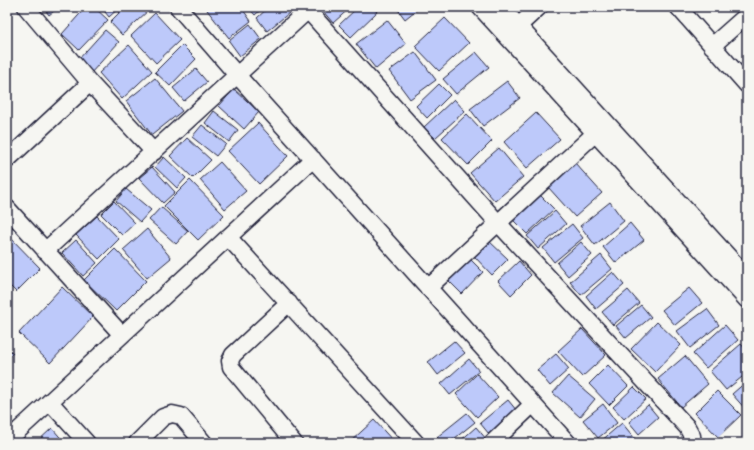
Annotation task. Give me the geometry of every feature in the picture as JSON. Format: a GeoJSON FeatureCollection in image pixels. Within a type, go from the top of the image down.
{"type":"FeatureCollection","features":[{"type":"Feature","properties":{"kind":"street"},"geometry":{"type":"LineString","coordinates":[[26,7],[90,83],[154,152]]}},
{"type":"Feature","properties":{"kind":"street"},"geometry":{"type":"LineString","coordinates":[[178,7],[312,160],[568,443]]}},
{"type":"Feature","properties":{"kind":"street"},"geometry":{"type":"LineString","coordinates":[[480,7],[512,31],[601,128],[747,277]]}},
{"type":"Feature","properties":{"kind":"street"},"geometry":{"type":"LineString","coordinates":[[501,7],[512,31]]}},
{"type":"Feature","properties":{"kind":"street"},"geometry":{"type":"LineString","coordinates":[[512,31],[539,7]]}},
{"type":"Feature","properties":{"kind":"street"},"geometry":{"type":"LineString","coordinates":[[678,7],[747,85]]}},
{"type":"Feature","properties":{"kind":"street"},"geometry":{"type":"LineString","coordinates":[[45,251],[237,76],[306,9],[498,222],[686,427],[692,436],[694,443]]}},
{"type":"Feature","properties":{"kind":"street"},"geometry":{"type":"LineString","coordinates":[[712,46],[747,15]]}},
{"type":"Feature","properties":{"kind":"street"},"geometry":{"type":"LineString","coordinates":[[7,160],[90,83]]}},
{"type":"Feature","properties":{"kind":"street"},"geometry":{"type":"LineString","coordinates":[[428,288],[601,128]]}},
{"type":"Feature","properties":{"kind":"street"},"geometry":{"type":"LineString","coordinates":[[601,128],[747,300]]}},
{"type":"Feature","properties":{"kind":"street"},"geometry":{"type":"LineString","coordinates":[[7,441],[312,160]]}},
{"type":"Feature","properties":{"kind":"street"},"geometry":{"type":"LineString","coordinates":[[7,208],[122,335]]}},
{"type":"Feature","properties":{"kind":"street"},"geometry":{"type":"LineString","coordinates":[[228,237],[416,443]]}},
{"type":"Feature","properties":{"kind":"street"},"geometry":{"type":"LineString","coordinates":[[288,303],[233,355],[230,361],[231,367],[294,443]]}},
{"type":"Feature","properties":{"kind":"street"},"geometry":{"type":"LineString","coordinates":[[50,402],[87,443]]}},
{"type":"Feature","properties":{"kind":"street"},"geometry":{"type":"LineString","coordinates":[[492,443],[533,404]]}},
{"type":"Feature","properties":{"kind":"street"},"geometry":{"type":"LineString","coordinates":[[137,443],[163,417],[172,414],[181,416],[204,443]]}},
{"type":"Feature","properties":{"kind":"building"},"geometry":{"type":"Polygon","coordinates":[[[43,7],[59,7],[49,15],[43,7]]]}},
{"type":"Feature","properties":{"kind":"building"},"geometry":{"type":"Polygon","coordinates":[[[86,7],[94,7],[108,20],[79,50],[62,34],[86,7]]]}},
{"type":"Feature","properties":{"kind":"building"},"geometry":{"type":"Polygon","coordinates":[[[101,7],[120,7],[109,17],[101,7]]]}},
{"type":"Feature","properties":{"kind":"building"},"geometry":{"type":"Polygon","coordinates":[[[125,7],[148,7],[150,9],[122,35],[110,22],[125,7]]]}},
{"type":"Feature","properties":{"kind":"building"},"geometry":{"type":"Polygon","coordinates":[[[211,7],[241,7],[251,21],[229,38],[207,10],[211,7]]]}},
{"type":"Feature","properties":{"kind":"building"},"geometry":{"type":"Polygon","coordinates":[[[248,7],[264,7],[255,15],[248,7]]]}},
{"type":"Feature","properties":{"kind":"building"},"geometry":{"type":"Polygon","coordinates":[[[269,7],[284,7],[289,13],[267,31],[257,18],[269,7]]]}},
{"type":"Feature","properties":{"kind":"building"},"geometry":{"type":"Polygon","coordinates":[[[325,7],[351,7],[333,23],[322,10],[325,7]]]}},
{"type":"Feature","properties":{"kind":"building"},"geometry":{"type":"Polygon","coordinates":[[[358,7],[373,7],[377,12],[351,37],[339,25],[358,7]]]}},
{"type":"Feature","properties":{"kind":"building"},"geometry":{"type":"Polygon","coordinates":[[[396,7],[420,7],[405,19],[396,7]]]}},
{"type":"Feature","properties":{"kind":"building"},"geometry":{"type":"Polygon","coordinates":[[[155,13],[180,40],[156,63],[131,36],[155,13]]]}},
{"type":"Feature","properties":{"kind":"building"},"geometry":{"type":"Polygon","coordinates":[[[445,18],[469,43],[439,71],[415,46],[445,18]]]}},
{"type":"Feature","properties":{"kind":"building"},"geometry":{"type":"Polygon","coordinates":[[[387,20],[406,44],[376,69],[356,44],[387,20]]]}},
{"type":"Feature","properties":{"kind":"building"},"geometry":{"type":"Polygon","coordinates":[[[250,24],[261,39],[240,56],[229,41],[250,24]]]}},
{"type":"Feature","properties":{"kind":"building"},"geometry":{"type":"Polygon","coordinates":[[[105,30],[119,42],[90,74],[77,61],[105,30]]]}},
{"type":"Feature","properties":{"kind":"building"},"geometry":{"type":"Polygon","coordinates":[[[129,45],[152,71],[122,99],[99,73],[129,45]]]}},
{"type":"Feature","properties":{"kind":"building"},"geometry":{"type":"Polygon","coordinates":[[[182,45],[196,59],[170,86],[155,72],[182,45]]]}},
{"type":"Feature","properties":{"kind":"building"},"geometry":{"type":"Polygon","coordinates":[[[415,52],[436,80],[410,99],[389,71],[415,52]]]}},
{"type":"Feature","properties":{"kind":"building"},"geometry":{"type":"Polygon","coordinates":[[[476,52],[489,67],[456,94],[443,79],[476,52]]]}},
{"type":"Feature","properties":{"kind":"building"},"geometry":{"type":"Polygon","coordinates":[[[196,69],[207,82],[184,101],[173,88],[196,69]]]}},
{"type":"Feature","properties":{"kind":"building"},"geometry":{"type":"Polygon","coordinates":[[[155,78],[182,111],[152,135],[126,101],[155,78]]]}},
{"type":"Feature","properties":{"kind":"building"},"geometry":{"type":"Polygon","coordinates":[[[507,81],[520,98],[483,126],[470,109],[507,81]]]}},
{"type":"Feature","properties":{"kind":"building"},"geometry":{"type":"Polygon","coordinates":[[[439,84],[450,95],[427,118],[416,106],[439,84]]]}},
{"type":"Feature","properties":{"kind":"building"},"geometry":{"type":"Polygon","coordinates":[[[234,89],[259,112],[244,129],[219,106],[234,89]]]}},
{"type":"Feature","properties":{"kind":"building"},"geometry":{"type":"Polygon","coordinates":[[[454,99],[465,111],[435,138],[424,127],[454,99]]]}},
{"type":"Feature","properties":{"kind":"building"},"geometry":{"type":"Polygon","coordinates":[[[214,111],[238,130],[229,142],[205,123],[214,111]]]}},
{"type":"Feature","properties":{"kind":"building"},"geometry":{"type":"Polygon","coordinates":[[[536,113],[560,139],[527,168],[504,142],[536,113]]]}},
{"type":"Feature","properties":{"kind":"building"},"geometry":{"type":"Polygon","coordinates":[[[467,114],[492,141],[468,165],[442,138],[467,114]]]}},
{"type":"Feature","properties":{"kind":"building"},"geometry":{"type":"Polygon","coordinates":[[[258,123],[288,156],[259,184],[228,151],[258,123]]]}},
{"type":"Feature","properties":{"kind":"building"},"geometry":{"type":"Polygon","coordinates":[[[202,125],[226,144],[216,156],[192,137],[202,125]]]}},
{"type":"Feature","properties":{"kind":"building"},"geometry":{"type":"Polygon","coordinates":[[[187,138],[211,160],[193,178],[170,156],[187,138]]]}},
{"type":"Feature","properties":{"kind":"building"},"geometry":{"type":"Polygon","coordinates":[[[499,148],[523,177],[495,201],[470,173],[499,148]]]}},
{"type":"Feature","properties":{"kind":"building"},"geometry":{"type":"Polygon","coordinates":[[[164,157],[186,178],[177,188],[155,167],[164,157]]]}},
{"type":"Feature","properties":{"kind":"building"},"geometry":{"type":"Polygon","coordinates":[[[220,162],[246,191],[225,209],[200,180],[220,162]]]}},
{"type":"Feature","properties":{"kind":"building"},"geometry":{"type":"Polygon","coordinates":[[[575,163],[602,193],[575,217],[548,187],[575,163]]]}},
{"type":"Feature","properties":{"kind":"building"},"geometry":{"type":"Polygon","coordinates":[[[152,167],[175,192],[163,203],[139,178],[152,167]]]}},
{"type":"Feature","properties":{"kind":"building"},"geometry":{"type":"Polygon","coordinates":[[[190,180],[224,215],[198,240],[164,206],[190,180]]]}},
{"type":"Feature","properties":{"kind":"building"},"geometry":{"type":"Polygon","coordinates":[[[126,189],[151,210],[140,222],[116,201],[126,189]]]}},
{"type":"Feature","properties":{"kind":"building"},"geometry":{"type":"Polygon","coordinates":[[[539,194],[554,209],[527,234],[513,220],[539,194]]]}},
{"type":"Feature","properties":{"kind":"building"},"geometry":{"type":"Polygon","coordinates":[[[114,201],[135,223],[122,235],[101,214],[114,201]]]}},
{"type":"Feature","properties":{"kind":"building"},"geometry":{"type":"Polygon","coordinates":[[[610,202],[624,221],[595,245],[580,226],[610,202]]]}},
{"type":"Feature","properties":{"kind":"building"},"geometry":{"type":"Polygon","coordinates":[[[161,207],[188,231],[176,244],[149,220],[161,207]]]}},
{"type":"Feature","properties":{"kind":"building"},"geometry":{"type":"Polygon","coordinates":[[[555,211],[566,224],[538,249],[527,236],[555,211]]]}},
{"type":"Feature","properties":{"kind":"building"},"geometry":{"type":"Polygon","coordinates":[[[97,216],[119,239],[99,259],[76,235],[97,216]]]}},
{"type":"Feature","properties":{"kind":"building"},"geometry":{"type":"Polygon","coordinates":[[[630,223],[644,240],[616,263],[603,247],[630,223]]]}},
{"type":"Feature","properties":{"kind":"building"},"geometry":{"type":"Polygon","coordinates":[[[572,224],[583,238],[554,262],[543,248],[572,224]]]}},
{"type":"Feature","properties":{"kind":"building"},"geometry":{"type":"Polygon","coordinates":[[[147,229],[171,258],[147,278],[123,250],[147,229]]]}},
{"type":"Feature","properties":{"kind":"building"},"geometry":{"type":"Polygon","coordinates":[[[7,234],[40,268],[16,292],[7,283],[7,234]]]}},
{"type":"Feature","properties":{"kind":"building"},"geometry":{"type":"Polygon","coordinates":[[[76,240],[97,263],[83,276],[62,253],[76,240]]]}},
{"type":"Feature","properties":{"kind":"building"},"geometry":{"type":"Polygon","coordinates":[[[488,240],[508,259],[492,275],[473,255],[488,240]]]}},
{"type":"Feature","properties":{"kind":"building"},"geometry":{"type":"Polygon","coordinates":[[[581,242],[592,255],[568,276],[557,263],[581,242]]]}},
{"type":"Feature","properties":{"kind":"building"},"geometry":{"type":"Polygon","coordinates":[[[115,249],[146,281],[116,311],[84,280],[115,249]]]}},
{"type":"Feature","properties":{"kind":"building"},"geometry":{"type":"Polygon","coordinates":[[[601,255],[612,269],[581,295],[570,282],[601,255]]]}},
{"type":"Feature","properties":{"kind":"building"},"geometry":{"type":"Polygon","coordinates":[[[470,259],[483,272],[462,294],[449,281],[470,259]]]}},
{"type":"Feature","properties":{"kind":"building"},"geometry":{"type":"Polygon","coordinates":[[[519,261],[531,275],[511,295],[498,281],[519,261]]]}},
{"type":"Feature","properties":{"kind":"building"},"geometry":{"type":"Polygon","coordinates":[[[613,272],[624,285],[596,309],[586,296],[613,272]]]}},
{"type":"Feature","properties":{"kind":"building"},"geometry":{"type":"Polygon","coordinates":[[[62,287],[93,317],[50,363],[19,333],[62,287]]]}},
{"type":"Feature","properties":{"kind":"building"},"geometry":{"type":"Polygon","coordinates":[[[689,288],[702,303],[675,325],[662,310],[689,288]]]}},
{"type":"Feature","properties":{"kind":"building"},"geometry":{"type":"Polygon","coordinates":[[[628,290],[639,303],[613,325],[602,312],[628,290]]]}},
{"type":"Feature","properties":{"kind":"building"},"geometry":{"type":"Polygon","coordinates":[[[641,305],[651,317],[626,338],[616,326],[641,305]]]}},
{"type":"Feature","properties":{"kind":"building"},"geometry":{"type":"Polygon","coordinates":[[[707,309],[719,325],[690,348],[677,331],[707,309]]]}},
{"type":"Feature","properties":{"kind":"building"},"geometry":{"type":"Polygon","coordinates":[[[657,322],[681,345],[655,372],[631,349],[657,322]]]}},
{"type":"Feature","properties":{"kind":"building"},"geometry":{"type":"Polygon","coordinates":[[[725,325],[738,340],[706,368],[693,354],[725,325]]]}},
{"type":"Feature","properties":{"kind":"building"},"geometry":{"type":"Polygon","coordinates":[[[582,329],[606,355],[582,377],[558,351],[582,329]]]}},
{"type":"Feature","properties":{"kind":"building"},"geometry":{"type":"Polygon","coordinates":[[[454,341],[465,353],[438,375],[428,362],[454,341]]]}},
{"type":"Feature","properties":{"kind":"building"},"geometry":{"type":"Polygon","coordinates":[[[741,344],[747,351],[747,373],[726,390],[710,371],[741,344]]]}},
{"type":"Feature","properties":{"kind":"building"},"geometry":{"type":"Polygon","coordinates":[[[7,347],[13,353],[7,359],[7,347]]]}},
{"type":"Feature","properties":{"kind":"building"},"geometry":{"type":"Polygon","coordinates":[[[556,354],[569,369],[550,386],[537,370],[556,354]]]}},
{"type":"Feature","properties":{"kind":"building"},"geometry":{"type":"Polygon","coordinates":[[[685,356],[708,384],[681,407],[658,379],[685,356]]]}},
{"type":"Feature","properties":{"kind":"building"},"geometry":{"type":"Polygon","coordinates":[[[469,359],[479,371],[450,395],[441,384],[469,359]]]}},
{"type":"Feature","properties":{"kind":"building"},"geometry":{"type":"Polygon","coordinates":[[[608,365],[628,386],[609,405],[589,384],[608,365]]]}},
{"type":"Feature","properties":{"kind":"building"},"geometry":{"type":"Polygon","coordinates":[[[477,374],[498,397],[477,417],[456,394],[477,374]]]}},
{"type":"Feature","properties":{"kind":"building"},"geometry":{"type":"Polygon","coordinates":[[[568,376],[595,399],[580,417],[553,393],[568,376]]]}},
{"type":"Feature","properties":{"kind":"building"},"geometry":{"type":"Polygon","coordinates":[[[747,381],[747,411],[732,394],[747,381]]]}},
{"type":"Feature","properties":{"kind":"building"},"geometry":{"type":"Polygon","coordinates":[[[634,387],[646,399],[624,419],[613,407],[634,387]]]}},
{"type":"Feature","properties":{"kind":"building"},"geometry":{"type":"Polygon","coordinates":[[[717,391],[741,415],[718,437],[695,413],[717,391]]]}},
{"type":"Feature","properties":{"kind":"building"},"geometry":{"type":"Polygon","coordinates":[[[508,400],[517,411],[489,434],[480,423],[508,400]]]}},
{"type":"Feature","properties":{"kind":"building"},"geometry":{"type":"Polygon","coordinates":[[[603,404],[617,423],[598,438],[583,420],[603,404]]]}},
{"type":"Feature","properties":{"kind":"building"},"geometry":{"type":"Polygon","coordinates":[[[648,405],[658,417],[639,434],[629,422],[648,405]]]}},
{"type":"Feature","properties":{"kind":"building"},"geometry":{"type":"Polygon","coordinates":[[[467,413],[475,422],[449,443],[443,443],[437,437],[467,413]]]}},
{"type":"Feature","properties":{"kind":"building"},"geometry":{"type":"Polygon","coordinates":[[[374,420],[395,443],[349,443],[374,420]]]}},
{"type":"Feature","properties":{"kind":"building"},"geometry":{"type":"Polygon","coordinates":[[[622,423],[636,440],[633,443],[600,443],[600,442],[622,423]]]}},
{"type":"Feature","properties":{"kind":"building"},"geometry":{"type":"Polygon","coordinates":[[[476,427],[487,440],[484,443],[458,443],[476,427]]]}},
{"type":"Feature","properties":{"kind":"building"},"geometry":{"type":"Polygon","coordinates":[[[52,428],[65,443],[36,443],[52,428]]]}}]}
